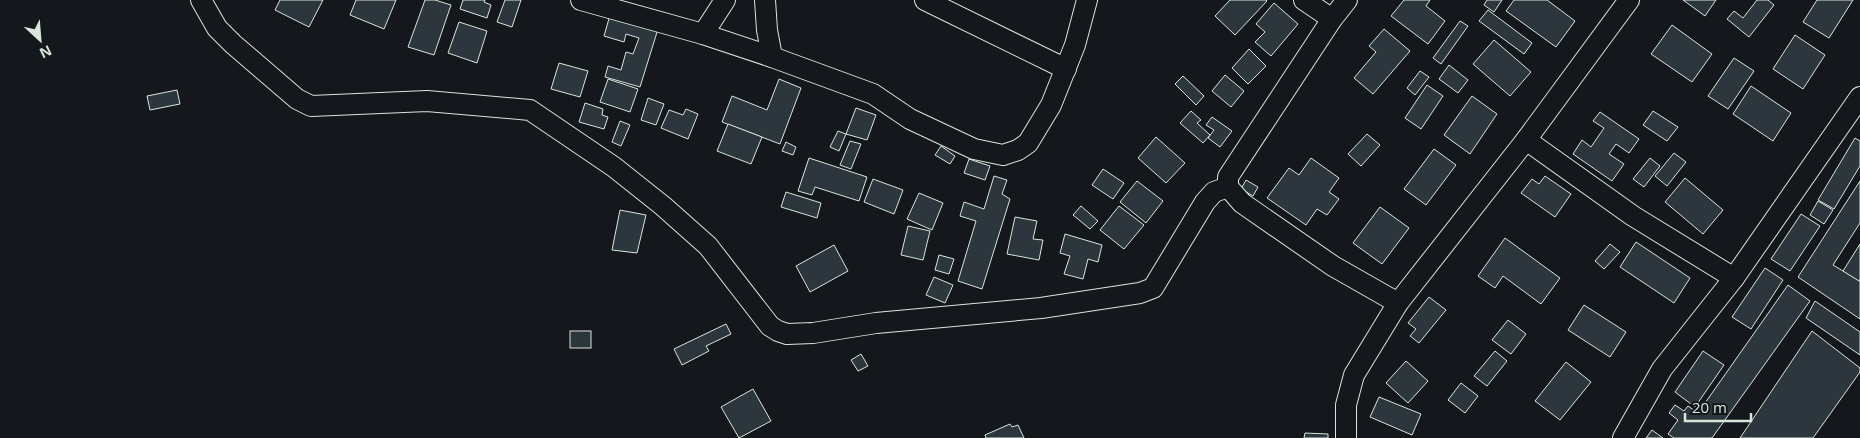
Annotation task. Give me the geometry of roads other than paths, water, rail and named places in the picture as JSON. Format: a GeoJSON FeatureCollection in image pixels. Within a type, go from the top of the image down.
{"type":"FeatureCollection","features":[{"type":"Feature","properties":{"kind":"street"},"geometry":{"type":"LineString","coordinates":[[201,0],[217,28],[233,44],[297,99],[311,106],[427,101],[530,110],[614,168],[663,206],[708,246],[770,326],[778,332],[787,334],[813,333],[876,323],[1041,308],[1140,294],[1153,288],[1205,202],[1214,192],[1228,188]]}},
{"type":"Feature","properties":{"kind":"street"},"geometry":{"type":"LineString","coordinates":[[581,0],[703,34],[873,94],[910,119],[974,149],[1003,155],[1018,150],[1028,143],[1051,105],[1075,45],[1087,0]]}},
{"type":"Feature","properties":{"kind":"street"},"geometry":{"type":"LineString","coordinates":[[703,34],[725,0]]}},
{"type":"Feature","properties":{"kind":"street"},"geometry":{"type":"LineString","coordinates":[[765,0],[767,30],[772,57]]}},
{"type":"Feature","properties":{"kind":"street"},"geometry":{"type":"LineString","coordinates":[[925,0],[1066,69]]}},
{"type":"Feature","properties":{"kind":"street"},"geometry":{"type":"LineString","coordinates":[[1304,0],[1332,19]]}},
{"type":"Feature","properties":{"kind":"street"},"geometry":{"type":"LineString","coordinates":[[1347,0],[1332,19],[1228,177],[1228,188],[1242,203],[1333,266],[1398,303]]}},
{"type":"Feature","properties":{"kind":"street"},"geometry":{"type":"LineString","coordinates":[[1346,438],[1346,405],[1354,375],[1398,303],[1526,140],[1628,0]]}},
{"type":"Feature","properties":{"kind":"street"},"geometry":{"type":"LineString","coordinates":[[1623,438],[1662,369],[1734,278],[1860,97]]}},
{"type":"Feature","properties":{"kind":"street"},"geometry":{"type":"LineString","coordinates":[[1526,140],[1633,216],[1734,278]]}}]}
